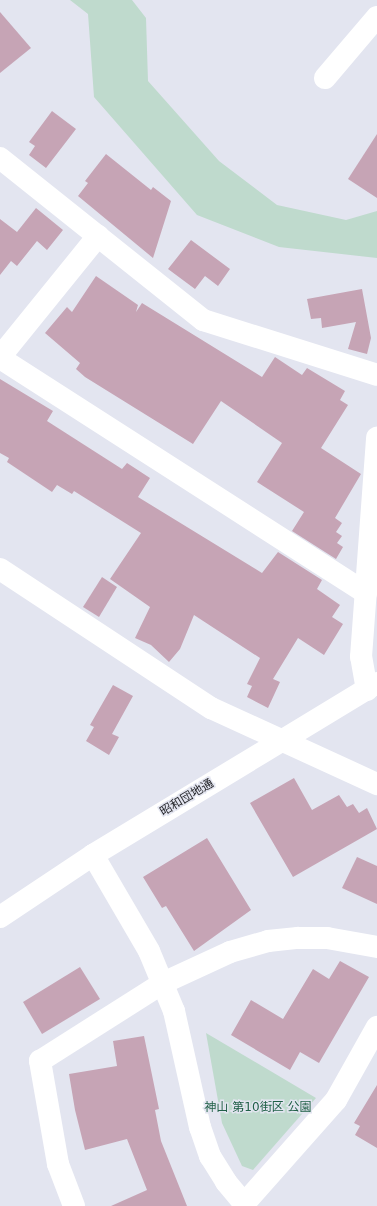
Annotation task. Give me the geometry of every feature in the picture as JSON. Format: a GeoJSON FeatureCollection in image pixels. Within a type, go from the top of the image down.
{"type":"FeatureCollection","features":[{"type":"Feature","properties":{"kind":"street"},"geometry":{"type":"LineString","coordinates":[[325,78],[377,17]]}},
{"type":"Feature","properties":{"kind":"street"},"geometry":{"type":"LineString","coordinates":[[0,158],[203,320],[377,375]]}},
{"type":"Feature","properties":{"kind":"street"},"geometry":{"type":"LineString","coordinates":[[98,236],[0,357],[366,593]]}},
{"type":"Feature","properties":{"kind":"street"},"geometry":{"type":"LineString","coordinates":[[372,686],[360,657],[377,438]]}},
{"type":"Feature","properties":{"kind":"street"},"geometry":{"type":"LineString","coordinates":[[0,568],[211,708],[280,741],[377,784]]}},
{"type":"Feature","properties":{"kind":"street","name":"昭和団地通"},"geometry":{"type":"LineString","coordinates":[[0,917],[93,855],[372,686]]}},
{"type":"Feature","properties":{"kind":"street"},"geometry":{"type":"LineString","coordinates":[[93,855],[149,951],[163,983],[174,1011],[200,1127],[210,1156],[226,1182],[245,1205],[336,1100],[377,1027]]}},
{"type":"Feature","properties":{"kind":"street"},"geometry":{"type":"LineString","coordinates":[[74,1206],[58,1164],[40,1061],[163,983],[230,952],[268,941],[327,938],[377,947]]}},
{"type":"Feature","properties":{"kind":"green space"},"geometry":{"type":"Polygon","coordinates":[[[70,0],[132,0],[146,18],[148,81],[219,161],[277,205],[346,220],[377,211],[377,258],[279,247],[197,215],[94,97],[88,14],[70,0]]]}},
{"type":"Feature","properties":{"kind":"green space","name":"神山 第10街区 公園"},"geometry":{"type":"Polygon","coordinates":[[[206,1033],[316,1098],[253,1170],[242,1166],[222,1123],[206,1033]]]}},
{"type":"Feature","properties":{"kind":"building"},"geometry":{"type":"Polygon","coordinates":[[[0,12],[31,48],[0,73],[0,12]]]}},
{"type":"Feature","properties":{"kind":"building"},"geometry":{"type":"Polygon","coordinates":[[[52,111],[76,129],[46,168],[29,155],[35,146],[29,142],[52,111]]]}},
{"type":"Feature","properties":{"kind":"building"},"geometry":{"type":"Polygon","coordinates":[[[377,134],[377,198],[348,179],[377,134]]]}},
{"type":"Feature","properties":{"kind":"building"},"geometry":{"type":"Polygon","coordinates":[[[106,154],[151,190],[153,187],[171,201],[153,258],[78,196],[88,183],[85,181],[106,154]]]}},
{"type":"Feature","properties":{"kind":"building"},"geometry":{"type":"Polygon","coordinates":[[[36,208],[63,230],[47,250],[37,241],[17,266],[11,261],[0,275],[0,219],[17,232],[36,208]]]}},
{"type":"Feature","properties":{"kind":"building"},"geometry":{"type":"Polygon","coordinates":[[[191,240],[230,269],[218,286],[205,276],[195,289],[168,269],[191,240]]]}},
{"type":"Feature","properties":{"kind":"building"},"geometry":{"type":"Polygon","coordinates":[[[96,276],[138,305],[136,312],[142,303],[262,377],[275,357],[302,375],[307,368],[345,391],[340,400],[348,405],[321,448],[361,474],[335,518],[342,523],[336,532],[342,536],[337,543],[343,547],[336,559],[292,531],[304,512],[257,482],[282,443],[221,401],[193,444],[85,377],[76,369],[80,363],[45,333],[67,307],[72,312],[96,276]]]}},
{"type":"Feature","properties":{"kind":"building"},"geometry":{"type":"Polygon","coordinates":[[[362,289],[371,338],[367,354],[348,349],[356,322],[322,328],[321,318],[311,319],[307,299],[362,289]]]}},
{"type":"Feature","properties":{"kind":"building"},"geometry":{"type":"Polygon","coordinates":[[[0,379],[53,411],[47,421],[122,469],[127,463],[150,478],[138,497],[262,573],[278,552],[322,580],[317,589],[340,605],[332,617],[343,624],[324,655],[298,638],[273,679],[280,682],[268,708],[247,697],[252,686],[247,684],[260,658],[194,615],[180,649],[169,662],[151,645],[135,638],[150,607],[110,579],[141,533],[74,491],[72,494],[57,485],[52,492],[7,462],[9,458],[0,453],[0,379]]]}},
{"type":"Feature","properties":{"kind":"building"},"geometry":{"type":"Polygon","coordinates":[[[102,577],[117,587],[99,617],[83,607],[102,577]]]}},
{"type":"Feature","properties":{"kind":"building"},"geometry":{"type":"Polygon","coordinates":[[[113,685],[133,696],[112,734],[119,737],[109,755],[86,741],[94,727],[90,725],[113,685]]]}},
{"type":"Feature","properties":{"kind":"building"},"geometry":{"type":"Polygon","coordinates":[[[294,778],[312,810],[339,795],[347,807],[353,804],[359,813],[367,808],[377,829],[293,877],[250,803],[294,778]]]}},
{"type":"Feature","properties":{"kind":"building"},"geometry":{"type":"Polygon","coordinates":[[[207,838],[251,910],[194,951],[166,906],[162,908],[143,877],[207,838]]]}},
{"type":"Feature","properties":{"kind":"building"},"geometry":{"type":"Polygon","coordinates":[[[357,857],[377,866],[377,904],[342,888],[357,857]]]}},
{"type":"Feature","properties":{"kind":"building"},"geometry":{"type":"Polygon","coordinates":[[[340,961],[369,977],[319,1063],[300,1052],[290,1070],[231,1035],[251,1000],[283,1019],[313,969],[329,979],[340,961]]]}},
{"type":"Feature","properties":{"kind":"building"},"geometry":{"type":"Polygon","coordinates":[[[80,967],[100,999],[42,1034],[23,1002],[80,967]]]}},
{"type":"Feature","properties":{"kind":"building"},"geometry":{"type":"Polygon","coordinates":[[[144,1036],[159,1109],[155,1110],[161,1141],[187,1206],[111,1206],[147,1190],[127,1139],[85,1150],[75,1110],[69,1074],[117,1066],[113,1041],[144,1036]]]}},
{"type":"Feature","properties":{"kind":"building"},"geometry":{"type":"Polygon","coordinates":[[[377,1085],[377,1148],[355,1135],[360,1126],[354,1123],[377,1085]]]}}]}
